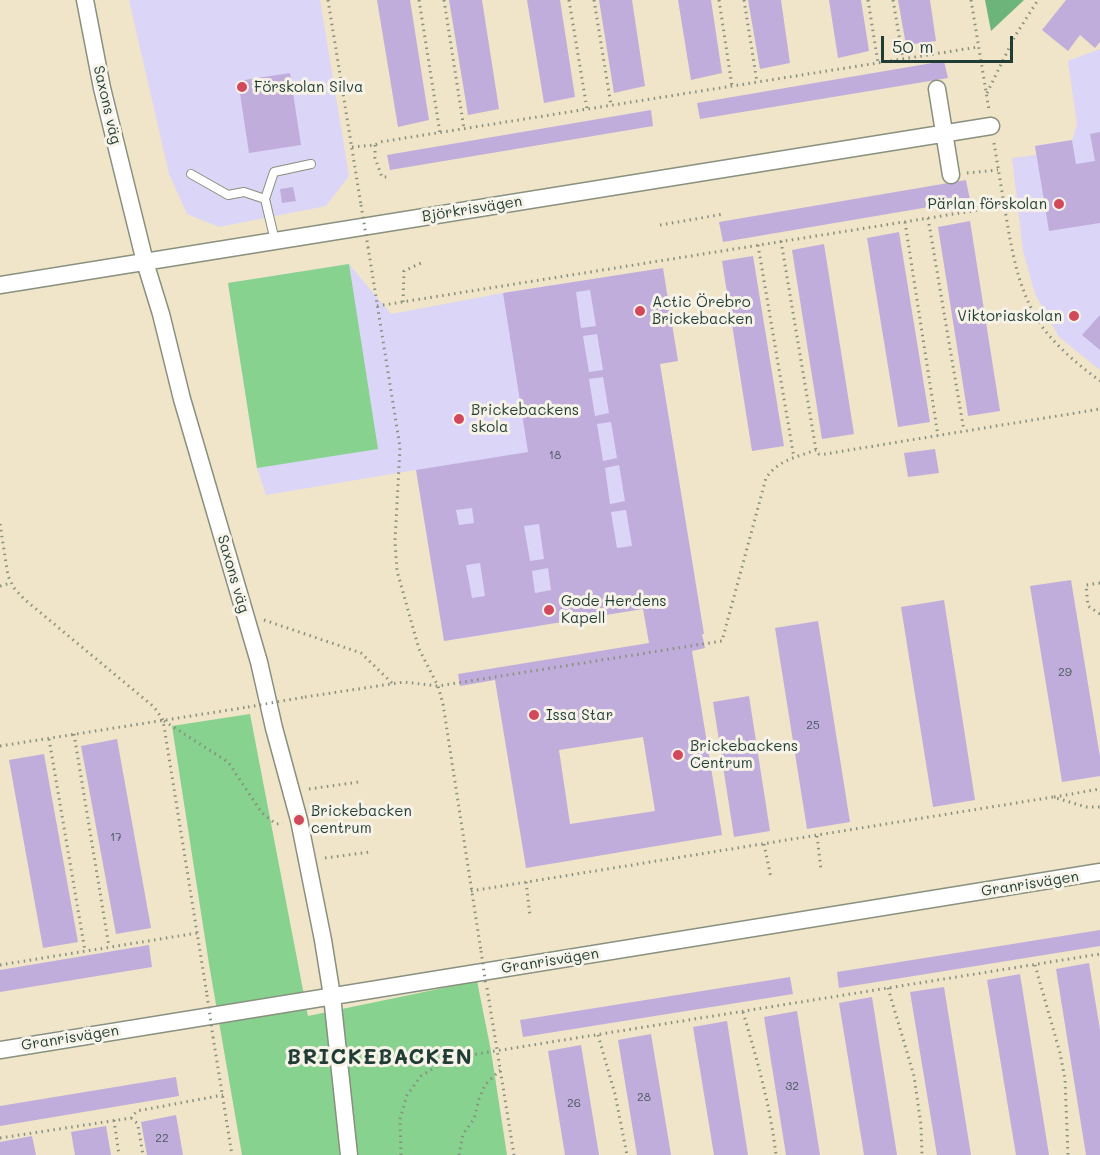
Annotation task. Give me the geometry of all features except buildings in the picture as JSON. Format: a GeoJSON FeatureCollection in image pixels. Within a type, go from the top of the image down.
{"type":"FeatureCollection","features":[{"type":"Feature","properties":{"kind":"street","name":"Saxons väg"},"geometry":{"type":"LineString","coordinates":[[85,0],[102,88],[145,262],[161,314],[182,399],[259,662],[299,820],[332,996],[349,1155]]}},
{"type":"Feature","properties":{"kind":"street"},"geometry":{"type":"LineString","coordinates":[[937,89],[951,175]]}},
{"type":"Feature","properties":{"kind":"street","name":"Björkrisvägen"},"geometry":{"type":"LineString","coordinates":[[0,285],[991,126]]}},
{"type":"Feature","properties":{"kind":"street","name":"Granrisvägen"},"geometry":{"type":"LineString","coordinates":[[0,1050],[1100,872]]}},
{"type":"Feature","properties":{"kind":"lane"},"geometry":{"type":"LineString","coordinates":[[274,241],[265,199],[274,172],[311,164]]}},
{"type":"Feature","properties":{"kind":"lane"},"geometry":{"type":"LineString","coordinates":[[191,174],[228,195],[244,192],[265,199]]}},
{"type":"Feature","properties":{"kind":"path"},"geometry":{"type":"LineString","coordinates":[[328,0],[400,447],[395,541],[397,571],[419,649],[438,686],[443,704],[514,1155]]}},
{"type":"Feature","properties":{"kind":"path"},"geometry":{"type":"LineString","coordinates":[[419,0],[440,133]]}},
{"type":"Feature","properties":{"kind":"path"},"geometry":{"type":"LineString","coordinates":[[444,0],[464,129]]}},
{"type":"Feature","properties":{"kind":"path"},"geometry":{"type":"LineString","coordinates":[[569,0],[587,109]]}},
{"type":"Feature","properties":{"kind":"path"},"geometry":{"type":"LineString","coordinates":[[594,0],[611,105]]}},
{"type":"Feature","properties":{"kind":"path"},"geometry":{"type":"LineString","coordinates":[[719,0],[732,86]]}},
{"type":"Feature","properties":{"kind":"path"},"geometry":{"type":"LineString","coordinates":[[744,0],[757,82]]}},
{"type":"Feature","properties":{"kind":"path"},"geometry":{"type":"LineString","coordinates":[[868,0],[878,63]]}},
{"type":"Feature","properties":{"kind":"path"},"geometry":{"type":"LineString","coordinates":[[893,0],[903,59]]}},
{"type":"Feature","properties":{"kind":"path"},"geometry":{"type":"LineString","coordinates":[[971,0],[1017,277],[1044,328],[1079,366],[1100,381]]}},
{"type":"Feature","properties":{"kind":"path"},"geometry":{"type":"LineString","coordinates":[[986,94],[1015,36],[1038,0]]}},
{"type":"Feature","properties":{"kind":"path"},"geometry":{"type":"LineString","coordinates":[[352,147],[978,47]]}},
{"type":"Feature","properties":{"kind":"path"},"geometry":{"type":"LineString","coordinates":[[375,145],[375,158],[382,177],[390,177]]}},
{"type":"Feature","properties":{"kind":"path"},"geometry":{"type":"LineString","coordinates":[[951,175],[998,170]]}},
{"type":"Feature","properties":{"kind":"path"},"geometry":{"type":"LineString","coordinates":[[378,306],[1004,206]]}},
{"type":"Feature","properties":{"kind":"path"},"geometry":{"type":"LineString","coordinates":[[660,225],[724,214]]}},
{"type":"Feature","properties":{"kind":"path"},"geometry":{"type":"LineString","coordinates":[[928,218],[964,431]]}},
{"type":"Feature","properties":{"kind":"path"},"geometry":{"type":"LineString","coordinates":[[905,222],[938,436]]}},
{"type":"Feature","properties":{"kind":"path"},"geometry":{"type":"LineString","coordinates":[[782,241],[816,450],[819,454],[1100,409]]}},
{"type":"Feature","properties":{"kind":"path"},"geometry":{"type":"LineString","coordinates":[[758,245],[794,458]]}},
{"type":"Feature","properties":{"kind":"path"},"geometry":{"type":"LineString","coordinates":[[403,302],[404,271],[421,262]]}},
{"type":"Feature","properties":{"kind":"path"},"geometry":{"type":"LineString","coordinates":[[0,746],[404,681],[438,686],[722,641],[766,478],[772,468],[816,450]]}},
{"type":"Feature","properties":{"kind":"path"},"geometry":{"type":"LineString","coordinates":[[0,525],[8,576],[24,599],[154,706],[163,720],[232,1155]]}},
{"type":"Feature","properties":{"kind":"path"},"geometry":{"type":"LineString","coordinates":[[0,586],[11,583]]}},
{"type":"Feature","properties":{"kind":"path"},"geometry":{"type":"LineString","coordinates":[[1100,583],[1086,585],[1088,606],[1100,614]]}},
{"type":"Feature","properties":{"kind":"path"},"geometry":{"type":"LineString","coordinates":[[245,613],[361,653],[392,683]]}},
{"type":"Feature","properties":{"kind":"path"},"geometry":{"type":"LineString","coordinates":[[163,720],[228,762],[262,813],[276,824],[299,820]]}},
{"type":"Feature","properties":{"kind":"path"},"geometry":{"type":"LineString","coordinates":[[74,734],[109,947]]}},
{"type":"Feature","properties":{"kind":"path"},"geometry":{"type":"LineString","coordinates":[[50,739],[85,951]]}},
{"type":"Feature","properties":{"kind":"path"},"geometry":{"type":"LineString","coordinates":[[309,789],[359,782]]}},
{"type":"Feature","properties":{"kind":"path"},"geometry":{"type":"LineString","coordinates":[[471,891],[1100,789]]}},
{"type":"Feature","properties":{"kind":"path"},"geometry":{"type":"LineString","coordinates":[[1053,797],[1086,807],[1100,807]]}},
{"type":"Feature","properties":{"kind":"path"},"geometry":{"type":"LineString","coordinates":[[818,836],[821,870]]}},
{"type":"Feature","properties":{"kind":"path"},"geometry":{"type":"LineString","coordinates":[[764,844],[771,878]]}},
{"type":"Feature","properties":{"kind":"path"},"geometry":{"type":"LineString","coordinates":[[325,858],[370,852]]}},
{"type":"Feature","properties":{"kind":"path"},"geometry":{"type":"LineString","coordinates":[[526,882],[530,916]]}},
{"type":"Feature","properties":{"kind":"path"},"geometry":{"type":"LineString","coordinates":[[0,965],[197,933]]}},
{"type":"Feature","properties":{"kind":"path"},"geometry":{"type":"LineString","coordinates":[[401,1155],[400,1119],[407,1095],[421,1076],[445,1061],[470,1055],[1100,954]]}},
{"type":"Feature","properties":{"kind":"path"},"geometry":{"type":"LineString","coordinates":[[1035,964],[1065,1079],[1068,1155]]}},
{"type":"Feature","properties":{"kind":"path"},"geometry":{"type":"LineString","coordinates":[[888,988],[914,1076],[921,1125],[922,1155]]}},
{"type":"Feature","properties":{"kind":"path"},"geometry":{"type":"LineString","coordinates":[[743,1012],[765,1088],[776,1155]]}},
{"type":"Feature","properties":{"kind":"path"},"geometry":{"type":"LineString","coordinates":[[598,1035],[617,1103],[627,1155]]}},
{"type":"Feature","properties":{"kind":"path"},"geometry":{"type":"LineString","coordinates":[[459,1155],[463,1134],[474,1119],[485,1084],[500,1070]]}},
{"type":"Feature","properties":{"kind":"path"},"geometry":{"type":"LineString","coordinates":[[131,1118],[137,1111],[222,1095]]}},
{"type":"Feature","properties":{"kind":"path"},"geometry":{"type":"LineString","coordinates":[[0,1138],[131,1118],[137,1122],[143,1155]]}},
{"type":"Feature","properties":{"kind":"path"},"geometry":{"type":"LineString","coordinates":[[114,1120],[119,1155]]}},
{"type":"Feature","properties":{"kind":"shaded area","name":"Förskolan Silva"},"geometry":{"type":"Polygon","coordinates":[[[129,0],[320,0],[349,176],[326,206],[219,227],[187,214],[169,174],[129,0]]]}},
{"type":"Feature","properties":{"kind":"shaded area","name":"Pärlan förskolan"},"geometry":{"type":"Polygon","coordinates":[[[1100,49],[1100,370],[1059,337],[1035,294],[1023,251],[1012,158],[1036,155],[1035,146],[1072,140],[1077,124],[1068,61],[1100,49]]]}},
{"type":"Feature","properties":{"kind":"shaded area","name":"Brickebackens skola"},"geometry":{"type":"Polygon","coordinates":[[[349,264],[391,314],[503,293],[614,276],[628,369],[660,364],[693,567],[536,593],[541,626],[444,641],[416,470],[266,495],[257,468],[228,283],[349,264]]]}},
{"type":"Feature","properties":{"kind":"green space"},"geometry":{"type":"Polygon","coordinates":[[[985,0],[1024,0],[991,31],[985,0]]]}},
{"type":"Feature","properties":{"kind":"green space"},"geometry":{"type":"Polygon","coordinates":[[[349,264],[378,449],[257,468],[228,283],[349,264]]]}},
{"type":"Feature","properties":{"kind":"green space"},"geometry":{"type":"Polygon","coordinates":[[[250,714],[308,1016],[477,981],[491,1051],[507,1155],[242,1155],[209,964],[172,726],[250,714]]]}},
{"type":"Feature","properties":{"kind":"place","name":"Förskolan Silva"},"geometry":{"type":"Point","coordinates":[242,87]}},
{"type":"Feature","properties":{"kind":"place","name":"Pärlan förskolan"},"geometry":{"type":"Point","coordinates":[1059,204]}},
{"type":"Feature","properties":{"kind":"place","name":"Actic Örebro Brickebacken"},"geometry":{"type":"Point","coordinates":[640,311]}},
{"type":"Feature","properties":{"kind":"place","name":"Viktoriaskolan"},"geometry":{"type":"Point","coordinates":[1074,316]}},
{"type":"Feature","properties":{"kind":"place","name":"Brickebackens skola"},"geometry":{"type":"Point","coordinates":[459,419]}},
{"type":"Feature","properties":{"kind":"place","name":"Gode Herdens Kapell"},"geometry":{"type":"Point","coordinates":[549,610]}},
{"type":"Feature","properties":{"kind":"place","name":"Issa Star"},"geometry":{"type":"Point","coordinates":[534,715]}},
{"type":"Feature","properties":{"kind":"place","name":"Brickebackens Centrum"},"geometry":{"type":"Point","coordinates":[678,755]}},
{"type":"Feature","properties":{"kind":"place","name":"Brickebacken centrum"},"geometry":{"type":"Point","coordinates":[299,820]}},
{"type":"Feature","properties":{"kind":"district","name":"BRICKEBACKEN"},"geometry":{"type":"Point","coordinates":[380,1058]}}]}
